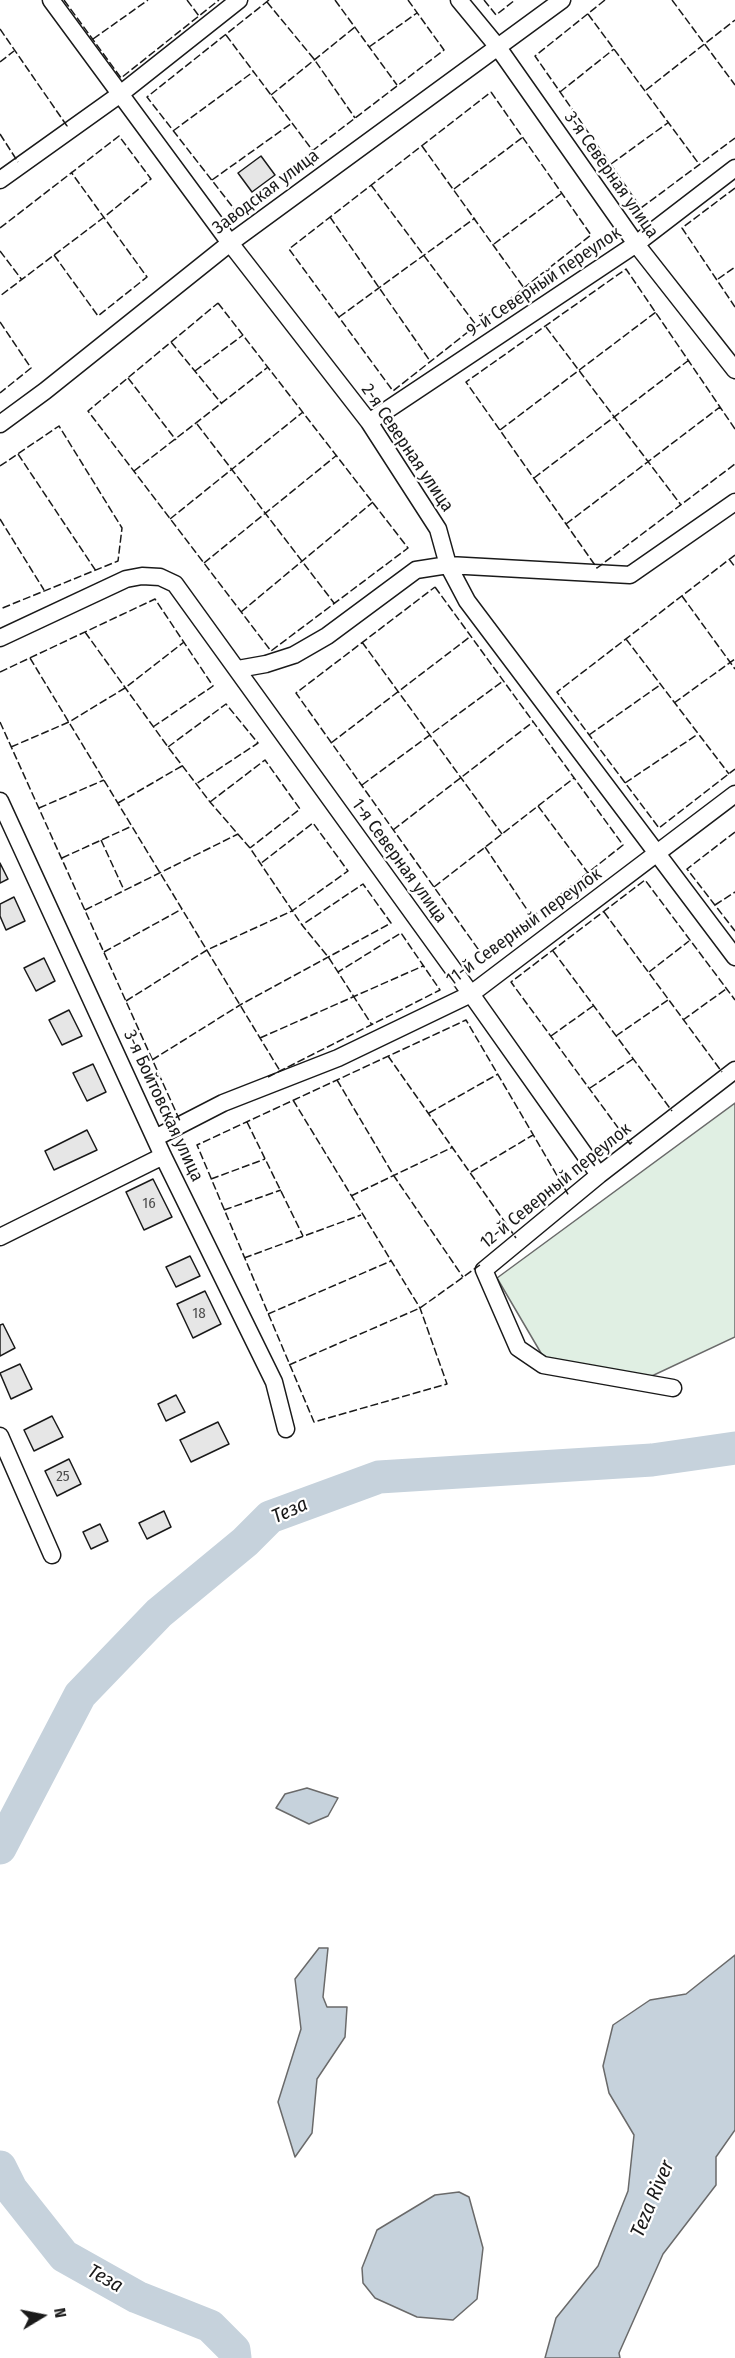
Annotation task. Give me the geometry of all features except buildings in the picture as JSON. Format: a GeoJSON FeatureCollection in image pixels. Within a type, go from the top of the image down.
{"type":"FeatureCollection","features":[{"type":"Feature","properties":{"kind":"street","name":"2-я Северная улица"},"geometry":{"type":"LineString","coordinates":[[51,0],[230,243],[369,422],[438,529],[448,565],[467,601],[735,957]]}},
{"type":"Feature","properties":{"kind":"street"},"geometry":{"type":"LineString","coordinates":[[0,180],[119,95],[239,0]]}},
{"type":"Feature","properties":{"kind":"street","name":"3-я Северная улица"},"geometry":{"type":"LineString","coordinates":[[459,0],[497,46],[636,244],[735,370]]}},
{"type":"Feature","properties":{"kind":"street","name":"Заводская улица"},"geometry":{"type":"LineString","coordinates":[[0,424],[45,391],[230,243],[562,0]]}},
{"type":"Feature","properties":{"kind":"street","name":"9-й Северный переулок"},"geometry":{"type":"LineString","coordinates":[[369,422],[636,244],[735,168]]}},
{"type":"Feature","properties":{"kind":"street"},"geometry":{"type":"LineString","coordinates":[[238,669],[266,664],[294,655],[327,636],[416,570],[448,565],[630,575],[735,502]]}},
{"type":"Feature","properties":{"kind":"street","name":"1-я Северная улица"},"geometry":{"type":"LineString","coordinates":[[0,638],[126,579],[142,576],[160,577],[175,584],[599,1175]]}},
{"type":"Feature","properties":{"kind":"street","name":"11-й Северный переулок"},"geometry":{"type":"LineString","coordinates":[[155,1138],[223,1103],[338,1058],[471,994],[735,794]]}},
{"type":"Feature","properties":{"kind":"street","name":"3-я Бойтовская улица"},"geometry":{"type":"LineString","coordinates":[[0,801],[163,1156],[274,1382],[286,1429]]}},
{"type":"Feature","properties":{"kind":"street","name":"12-й Северный переулок"},"geometry":{"type":"LineString","coordinates":[[673,1388],[543,1365],[518,1348],[484,1270],[599,1175],[735,1070]]}},
{"type":"Feature","properties":{"kind":"street"},"geometry":{"type":"LineString","coordinates":[[0,1237],[163,1156]]}},
{"type":"Feature","properties":{"kind":"street"},"geometry":{"type":"LineString","coordinates":[[0,1436],[52,1555]]}},
{"type":"Feature","properties":{"kind":"green space"},"geometry":{"type":"Polygon","coordinates":[[[735,1103],[735,1337],[639,1382],[548,1365],[497,1278],[735,1103]]]}},
{"type":"Feature","properties":{"kind":"water"},"geometry":{"type":"Polygon","coordinates":[[[307,1788],[338,1798],[328,1816],[309,1824],[276,1808],[285,1794],[307,1788]]]}},
{"type":"Feature","properties":{"kind":"water"},"geometry":{"type":"Polygon","coordinates":[[[319,1948],[328,1948],[323,1997],[327,2007],[347,2007],[345,2037],[317,2079],[312,2133],[295,2157],[278,2102],[301,2029],[295,1979],[319,1948]]]}},
{"type":"Feature","properties":{"kind":"water","name":"Teza River"},"geometry":{"type":"Polygon","coordinates":[[[735,1955],[735,2130],[716,2157],[716,2185],[663,2254],[619,2353],[620,2358],[545,2358],[556,2318],[598,2266],[628,2191],[634,2135],[609,2093],[603,2066],[613,2025],[650,2000],[686,1994],[735,1955]]]}},
{"type":"Feature","properties":{"kind":"water"},"geometry":{"type":"Polygon","coordinates":[[[459,2192],[469,2197],[483,2248],[477,2299],[453,2320],[417,2317],[375,2298],[363,2283],[362,2268],[377,2230],[435,2195],[459,2192]]]}},
{"type":"Feature","properties":{"kind":"waterway","name":"Теза"},"geometry":{"type":"LineString","coordinates":[[0,1848],[80,1695],[159,1613],[245,1542],[270,1517],[379,1477],[652,1460],[735,1448]]}},
{"type":"Feature","properties":{"kind":"waterway","name":"Теза"},"geometry":{"type":"LineString","coordinates":[[0,2167],[11,2189],[64,2256],[137,2297],[210,2326],[234,2350],[235,2358]]}},
{"type":"Feature","properties":{"kind":"fence"},"geometry":{"type":"LineString","coordinates":[[64,0],[121,78],[219,0]]}},
{"type":"Feature","properties":{"kind":"fence"},"geometry":{"type":"LineString","coordinates":[[93,39],[148,0]]}},
{"type":"Feature","properties":{"kind":"fence"},"geometry":{"type":"LineString","coordinates":[[187,0],[199,16]]}},
{"type":"Feature","properties":{"kind":"fence"},"geometry":{"type":"LineString","coordinates":[[269,0],[147,97],[235,210],[444,50],[408,0]]}},
{"type":"Feature","properties":{"kind":"fence"},"geometry":{"type":"LineString","coordinates":[[335,0],[397,85]]}},
{"type":"Feature","properties":{"kind":"fence"},"geometry":{"type":"LineString","coordinates":[[484,0],[496,15],[515,0]]}},
{"type":"Feature","properties":{"kind":"fence"},"geometry":{"type":"LineString","coordinates":[[605,0],[535,56],[641,208],[735,138]]}},
{"type":"Feature","properties":{"kind":"fence"},"geometry":{"type":"LineString","coordinates":[[672,0],[735,85]]}},
{"type":"Feature","properties":{"kind":"fence"},"geometry":{"type":"LineString","coordinates":[[267,2],[314,59],[355,118]]}},
{"type":"Feature","properties":{"kind":"fence"},"geometry":{"type":"LineString","coordinates":[[369,47],[417,13]]}},
{"type":"Feature","properties":{"kind":"fence"},"geometry":{"type":"LineString","coordinates":[[588,14],[699,164]]}},
{"type":"Feature","properties":{"kind":"fence"},"geometry":{"type":"LineString","coordinates":[[646,90],[735,20]]}},
{"type":"Feature","properties":{"kind":"fence"},"geometry":{"type":"LineString","coordinates":[[271,95],[355,27]]}},
{"type":"Feature","properties":{"kind":"fence"},"geometry":{"type":"LineString","coordinates":[[0,29],[67,126],[64,127]]}},
{"type":"Feature","properties":{"kind":"fence"},"geometry":{"type":"LineString","coordinates":[[226,35],[313,151]]}},
{"type":"Feature","properties":{"kind":"fence"},"geometry":{"type":"LineString","coordinates":[[560,92],[614,49]]}},
{"type":"Feature","properties":{"kind":"fence"},"geometry":{"type":"LineString","coordinates":[[0,62],[14,51]]}},
{"type":"Feature","properties":{"kind":"fence"},"geometry":{"type":"LineString","coordinates":[[173,131],[253,72]]}},
{"type":"Feature","properties":{"kind":"fence"},"geometry":{"type":"LineString","coordinates":[[491,92],[591,235],[393,391],[289,249],[491,92]]}},
{"type":"Feature","properties":{"kind":"fence"},"geometry":{"type":"LineString","coordinates":[[611,164],[669,122]]}},
{"type":"Feature","properties":{"kind":"fence"},"geometry":{"type":"LineString","coordinates":[[212,180],[292,123]]}},
{"type":"Feature","properties":{"kind":"fence"},"geometry":{"type":"LineString","coordinates":[[0,134],[18,162]]}},
{"type":"Feature","properties":{"kind":"fence"},"geometry":{"type":"LineString","coordinates":[[0,228],[119,136],[151,179],[0,296]]}},
{"type":"Feature","properties":{"kind":"fence"},"geometry":{"type":"LineString","coordinates":[[454,189],[523,137]]}},
{"type":"Feature","properties":{"kind":"fence"},"geometry":{"type":"LineString","coordinates":[[422,146],[524,288]]}},
{"type":"Feature","properties":{"kind":"fence"},"geometry":{"type":"LineString","coordinates":[[54,255],[98,316],[147,277],[71,172]]}},
{"type":"Feature","properties":{"kind":"fence"},"geometry":{"type":"LineString","coordinates":[[371,185],[476,325]]}},
{"type":"Feature","properties":{"kind":"fence"},"geometry":{"type":"LineString","coordinates":[[735,188],[682,228],[735,307]]}},
{"type":"Feature","properties":{"kind":"fence"},"geometry":{"type":"LineString","coordinates":[[494,244],[562,193]]}},
{"type":"Feature","properties":{"kind":"fence"},"geometry":{"type":"LineString","coordinates":[[330,217],[430,361]]}},
{"type":"Feature","properties":{"kind":"fence"},"geometry":{"type":"LineString","coordinates":[[339,317],[475,218]]}},
{"type":"Feature","properties":{"kind":"fence"},"geometry":{"type":"LineString","coordinates":[[0,251],[22,280]]}},
{"type":"Feature","properties":{"kind":"fence"},"geometry":{"type":"LineString","coordinates":[[718,279],[735,267]]}},
{"type":"Feature","properties":{"kind":"fence"},"geometry":{"type":"LineString","coordinates":[[735,429],[626,269],[466,382],[597,568],[735,464]]}},
{"type":"Feature","properties":{"kind":"fence"},"geometry":{"type":"LineString","coordinates":[[218,303],[408,548],[271,651],[88,411],[218,303]]}},
{"type":"Feature","properties":{"kind":"fence"},"geometry":{"type":"LineString","coordinates":[[500,430],[656,312]]}},
{"type":"Feature","properties":{"kind":"fence"},"geometry":{"type":"LineString","coordinates":[[0,322],[31,368],[0,393]]}},
{"type":"Feature","properties":{"kind":"fence"},"geometry":{"type":"LineString","coordinates":[[546,327],[681,505]]}},
{"type":"Feature","properties":{"kind":"fence"},"geometry":{"type":"LineString","coordinates":[[195,371],[243,335]]}},
{"type":"Feature","properties":{"kind":"fence"},"geometry":{"type":"LineString","coordinates":[[171,342],[222,404]]}},
{"type":"Feature","properties":{"kind":"fence"},"geometry":{"type":"LineString","coordinates":[[534,478],[689,360]]}},
{"type":"Feature","properties":{"kind":"fence"},"geometry":{"type":"LineString","coordinates":[[134,471],[268,367]]}},
{"type":"Feature","properties":{"kind":"fence"},"geometry":{"type":"LineString","coordinates":[[128,378],[176,440]]}},
{"type":"Feature","properties":{"kind":"fence"},"geometry":{"type":"LineString","coordinates":[[566,524],[720,407]]}},
{"type":"Feature","properties":{"kind":"fence"},"geometry":{"type":"LineString","coordinates":[[170,519],[303,412]]}},
{"type":"Feature","properties":{"kind":"fence"},"geometry":{"type":"LineString","coordinates":[[197,424],[334,603]]}},
{"type":"Feature","properties":{"kind":"fence"},"geometry":{"type":"LineString","coordinates":[[0,466],[59,426],[122,528],[118,561],[0,609]]}},
{"type":"Feature","properties":{"kind":"fence"},"geometry":{"type":"LineString","coordinates":[[18,454],[96,571]]}},
{"type":"Feature","properties":{"kind":"fence"},"geometry":{"type":"LineString","coordinates":[[204,563],[337,455]]}},
{"type":"Feature","properties":{"kind":"fence"},"geometry":{"type":"LineString","coordinates":[[241,612],[373,502]]}},
{"type":"Feature","properties":{"kind":"fence"},"geometry":{"type":"LineString","coordinates":[[0,519],[44,590]]}},
{"type":"Feature","properties":{"kind":"fence"},"geometry":{"type":"LineString","coordinates":[[735,555],[557,692],[659,828],[735,769]]}},
{"type":"Feature","properties":{"kind":"fence"},"geometry":{"type":"LineString","coordinates":[[729,559],[735,567]]}},
{"type":"Feature","properties":{"kind":"fence"},"geometry":{"type":"LineString","coordinates":[[435,587],[623,845],[483,956],[296,693],[435,587]]}},
{"type":"Feature","properties":{"kind":"fence"},"geometry":{"type":"LineString","coordinates":[[682,596],[735,669]]}},
{"type":"Feature","properties":{"kind":"fence"},"geometry":{"type":"LineString","coordinates":[[0,672],[155,599],[213,686],[153,727]]}},
{"type":"Feature","properties":{"kind":"fence"},"geometry":{"type":"LineString","coordinates":[[85,632],[210,802],[250,848],[302,925],[329,958],[372,1025]]}},
{"type":"Feature","properties":{"kind":"fence"},"geometry":{"type":"LineString","coordinates":[[331,743],[471,636]]}},
{"type":"Feature","properties":{"kind":"fence"},"geometry":{"type":"LineString","coordinates":[[626,639],[729,774]]}},
{"type":"Feature","properties":{"kind":"fence"},"geometry":{"type":"LineString","coordinates":[[11,747],[69,722],[125,688],[184,642]]}},
{"type":"Feature","properties":{"kind":"fence"},"geometry":{"type":"LineString","coordinates":[[362,642],[502,834]]}},
{"type":"Feature","properties":{"kind":"fence"},"geometry":{"type":"LineString","coordinates":[[30,658],[280,1071]]}},
{"type":"Feature","properties":{"kind":"fence"},"geometry":{"type":"LineString","coordinates":[[674,703],[735,659]]}},
{"type":"Feature","properties":{"kind":"fence"},"geometry":{"type":"LineString","coordinates":[[362,785],[503,681]]}},
{"type":"Feature","properties":{"kind":"fence"},"geometry":{"type":"LineString","coordinates":[[589,735],[660,685]]}},
{"type":"Feature","properties":{"kind":"fence"},"geometry":{"type":"LineString","coordinates":[[168,747],[226,704],[258,743],[196,784]]}},
{"type":"Feature","properties":{"kind":"fence"},"geometry":{"type":"LineString","coordinates":[[0,722],[180,1121]]}},
{"type":"Feature","properties":{"kind":"fence"},"geometry":{"type":"LineString","coordinates":[[393,830],[533,722]]}},
{"type":"Feature","properties":{"kind":"fence"},"geometry":{"type":"LineString","coordinates":[[625,783],[698,734]]}},
{"type":"Feature","properties":{"kind":"fence"},"geometry":{"type":"LineString","coordinates":[[210,802],[265,760],[300,809],[250,848]]}},
{"type":"Feature","properties":{"kind":"fence"},"geometry":{"type":"LineString","coordinates":[[118,803],[182,766]]}},
{"type":"Feature","properties":{"kind":"fence"},"geometry":{"type":"LineString","coordinates":[[434,887],[574,778]]}},
{"type":"Feature","properties":{"kind":"fence"},"geometry":{"type":"LineString","coordinates":[[39,808],[104,780]]}},
{"type":"Feature","properties":{"kind":"fence"},"geometry":{"type":"LineString","coordinates":[[538,806],[588,873]]}},
{"type":"Feature","properties":{"kind":"fence"},"geometry":{"type":"LineString","coordinates":[[126,1001],[207,950],[292,911],[348,871],[313,823],[260,864]]}},
{"type":"Feature","properties":{"kind":"fence"},"geometry":{"type":"LineString","coordinates":[[62,858],[132,826]]}},
{"type":"Feature","properties":{"kind":"fence"},"geometry":{"type":"LineString","coordinates":[[735,832],[687,869],[735,931]]}},
{"type":"Feature","properties":{"kind":"fence"},"geometry":{"type":"LineString","coordinates":[[85,910],[238,834]]}},
{"type":"Feature","properties":{"kind":"fence"},"geometry":{"type":"LineString","coordinates":[[101,840],[124,890]]}},
{"type":"Feature","properties":{"kind":"fence"},"geometry":{"type":"LineString","coordinates":[[485,847],[532,917]]}},
{"type":"Feature","properties":{"kind":"fence"},"geometry":{"type":"LineString","coordinates":[[632,1142],[630,1144],[511,982],[645,880],[735,1000]]}},
{"type":"Feature","properties":{"kind":"fence"},"geometry":{"type":"LineString","coordinates":[[152,1060],[240,1005],[391,923],[363,884],[302,925]]}},
{"type":"Feature","properties":{"kind":"fence"},"geometry":{"type":"LineString","coordinates":[[715,905],[735,892]]}},
{"type":"Feature","properties":{"kind":"fence"},"geometry":{"type":"LineString","coordinates":[[104,952],[182,909]]}},
{"type":"Feature","properties":{"kind":"fence"},"geometry":{"type":"LineString","coordinates":[[604,912],[722,1072]]}},
{"type":"Feature","properties":{"kind":"fence"},"geometry":{"type":"LineString","coordinates":[[268,1077],[440,990],[401,933],[338,972]]}},
{"type":"Feature","properties":{"kind":"fence"},"geometry":{"type":"LineString","coordinates":[[649,972],[689,941]]}},
{"type":"Feature","properties":{"kind":"fence"},"geometry":{"type":"LineString","coordinates":[[553,951],[672,1111]]}},
{"type":"Feature","properties":{"kind":"fence"},"geometry":{"type":"LineString","coordinates":[[260,1038],[423,966]]}},
{"type":"Feature","properties":{"kind":"fence"},"geometry":{"type":"LineString","coordinates":[[683,1020],[726,989]]}},
{"type":"Feature","properties":{"kind":"fence"},"geometry":{"type":"LineString","coordinates":[[616,1036],[668,1000]]}},
{"type":"Feature","properties":{"kind":"fence"},"geometry":{"type":"LineString","coordinates":[[551,1036],[593,1006]]}},
{"type":"Feature","properties":{"kind":"fence"},"geometry":{"type":"LineString","coordinates":[[293,1100],[420,1308],[447,1384],[314,1422],[197,1145],[466,1020],[569,1196]]}},
{"type":"Feature","properties":{"kind":"fence"},"geometry":{"type":"LineString","coordinates":[[388,1056],[516,1238]]}},
{"type":"Feature","properties":{"kind":"fence"},"geometry":{"type":"LineString","coordinates":[[590,1088],[633,1059]]}},
{"type":"Feature","properties":{"kind":"fence"},"geometry":{"type":"LineString","coordinates":[[429,1113],[498,1074]]}},
{"type":"Feature","properties":{"kind":"fence"},"geometry":{"type":"LineString","coordinates":[[337,1080],[394,1176],[463,1277]]}},
{"type":"Feature","properties":{"kind":"fence"},"geometry":{"type":"LineString","coordinates":[[247,1122],[303,1236]]}},
{"type":"Feature","properties":{"kind":"fence"},"geometry":{"type":"LineString","coordinates":[[471,1172],[533,1135]]}},
{"type":"Feature","properties":{"kind":"fence"},"geometry":{"type":"LineString","coordinates":[[351,1196],[453,1147]]}},
{"type":"Feature","properties":{"kind":"fence"},"geometry":{"type":"LineString","coordinates":[[211,1179],[265,1159]]}},
{"type":"Feature","properties":{"kind":"fence"},"geometry":{"type":"LineString","coordinates":[[224,1210],[281,1190]]}},
{"type":"Feature","properties":{"kind":"fence"},"geometry":{"type":"LineString","coordinates":[[244,1258],[361,1215]]}},
{"type":"Feature","properties":{"kind":"fence"},"geometry":{"type":"LineString","coordinates":[[268,1314],[391,1261]]}},
{"type":"Feature","properties":{"kind":"fence"},"geometry":{"type":"LineString","coordinates":[[289,1365],[420,1308],[480,1265]]}}]}
